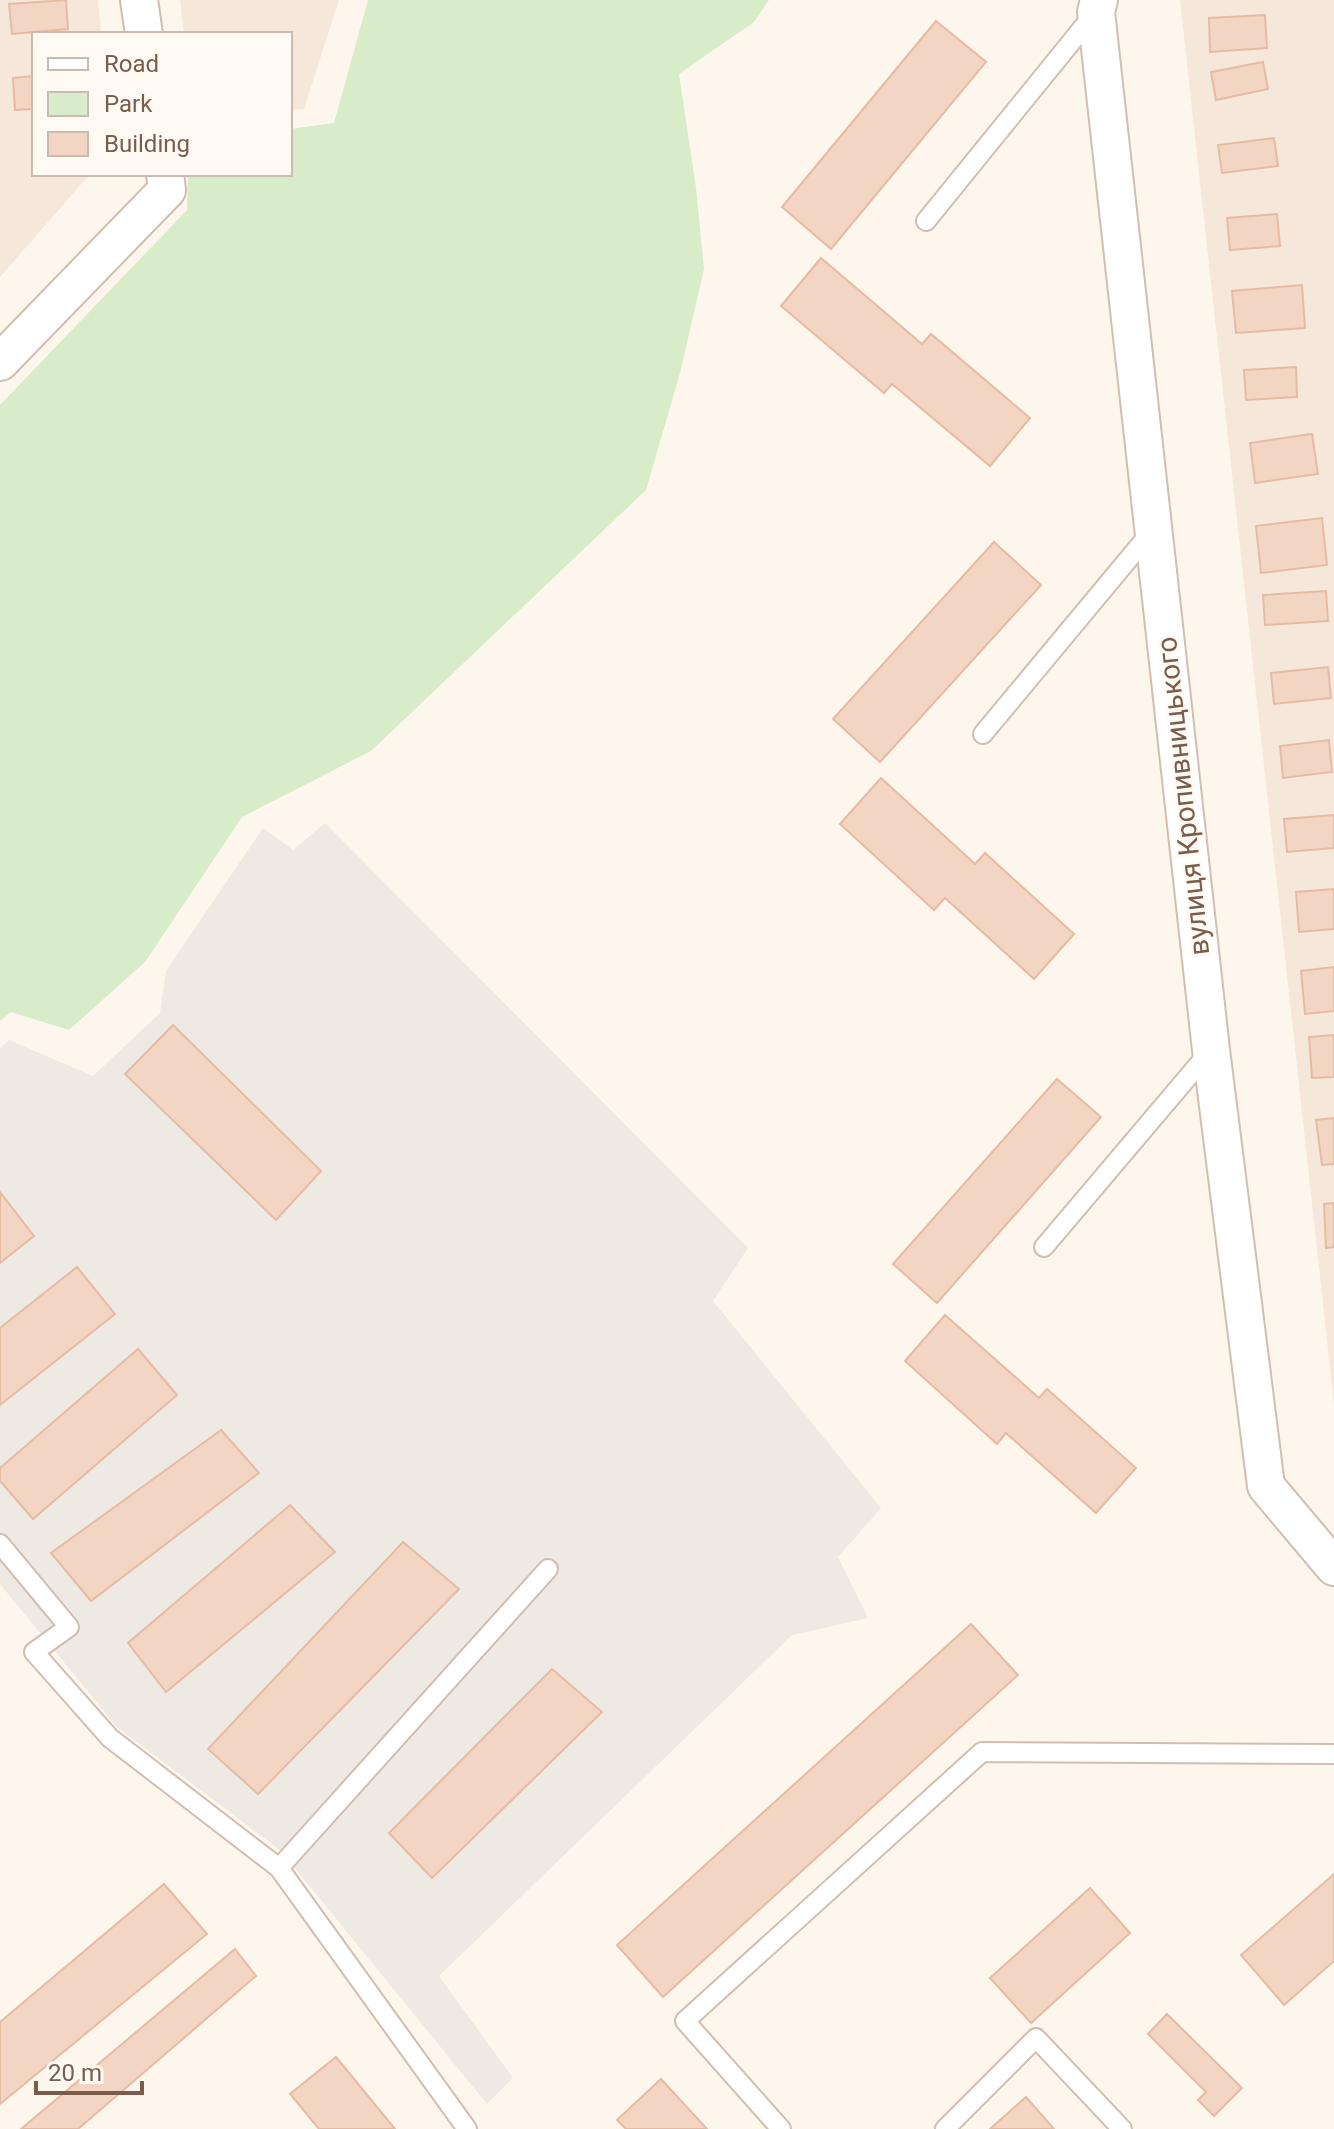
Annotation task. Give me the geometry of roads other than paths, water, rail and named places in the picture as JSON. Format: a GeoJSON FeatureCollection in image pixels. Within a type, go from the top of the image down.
{"type":"FeatureCollection","features":[{"type":"Feature","properties":{"kind":"street"},"geometry":{"type":"LineString","coordinates":[[139,0],[144,32]]}},
{"type":"Feature","properties":{"kind":"street","name":"вулиця Кропивницького"},"geometry":{"type":"LineString","coordinates":[[1098,6],[1211,1050],[1266,1486],[1334,1567]]}},
{"type":"Feature","properties":{"kind":"street"},"geometry":{"type":"LineString","coordinates":[[0,362],[166,182]]}},
{"type":"Feature","properties":{"kind":"lane"},"geometry":{"type":"LineString","coordinates":[[926,221],[1098,6]]}},
{"type":"Feature","properties":{"kind":"lane"},"geometry":{"type":"LineString","coordinates":[[983,734],[1153,530]]}},
{"type":"Feature","properties":{"kind":"lane"},"geometry":{"type":"LineString","coordinates":[[1044,1247],[1211,1050]]}},
{"type":"Feature","properties":{"kind":"lane"},"geometry":{"type":"LineString","coordinates":[[0,1544],[69,1627],[34,1652],[110,1738],[279,1868],[467,2129]]}},
{"type":"Feature","properties":{"kind":"lane"},"geometry":{"type":"LineString","coordinates":[[279,1868],[548,1569]]}},
{"type":"Feature","properties":{"kind":"lane"},"geometry":{"type":"LineString","coordinates":[[781,2129],[685,2021],[982,1752],[1334,1754]]}},
{"type":"Feature","properties":{"kind":"lane"},"geometry":{"type":"LineString","coordinates":[[945,2129],[1036,2038],[1122,2129]]}}]}
